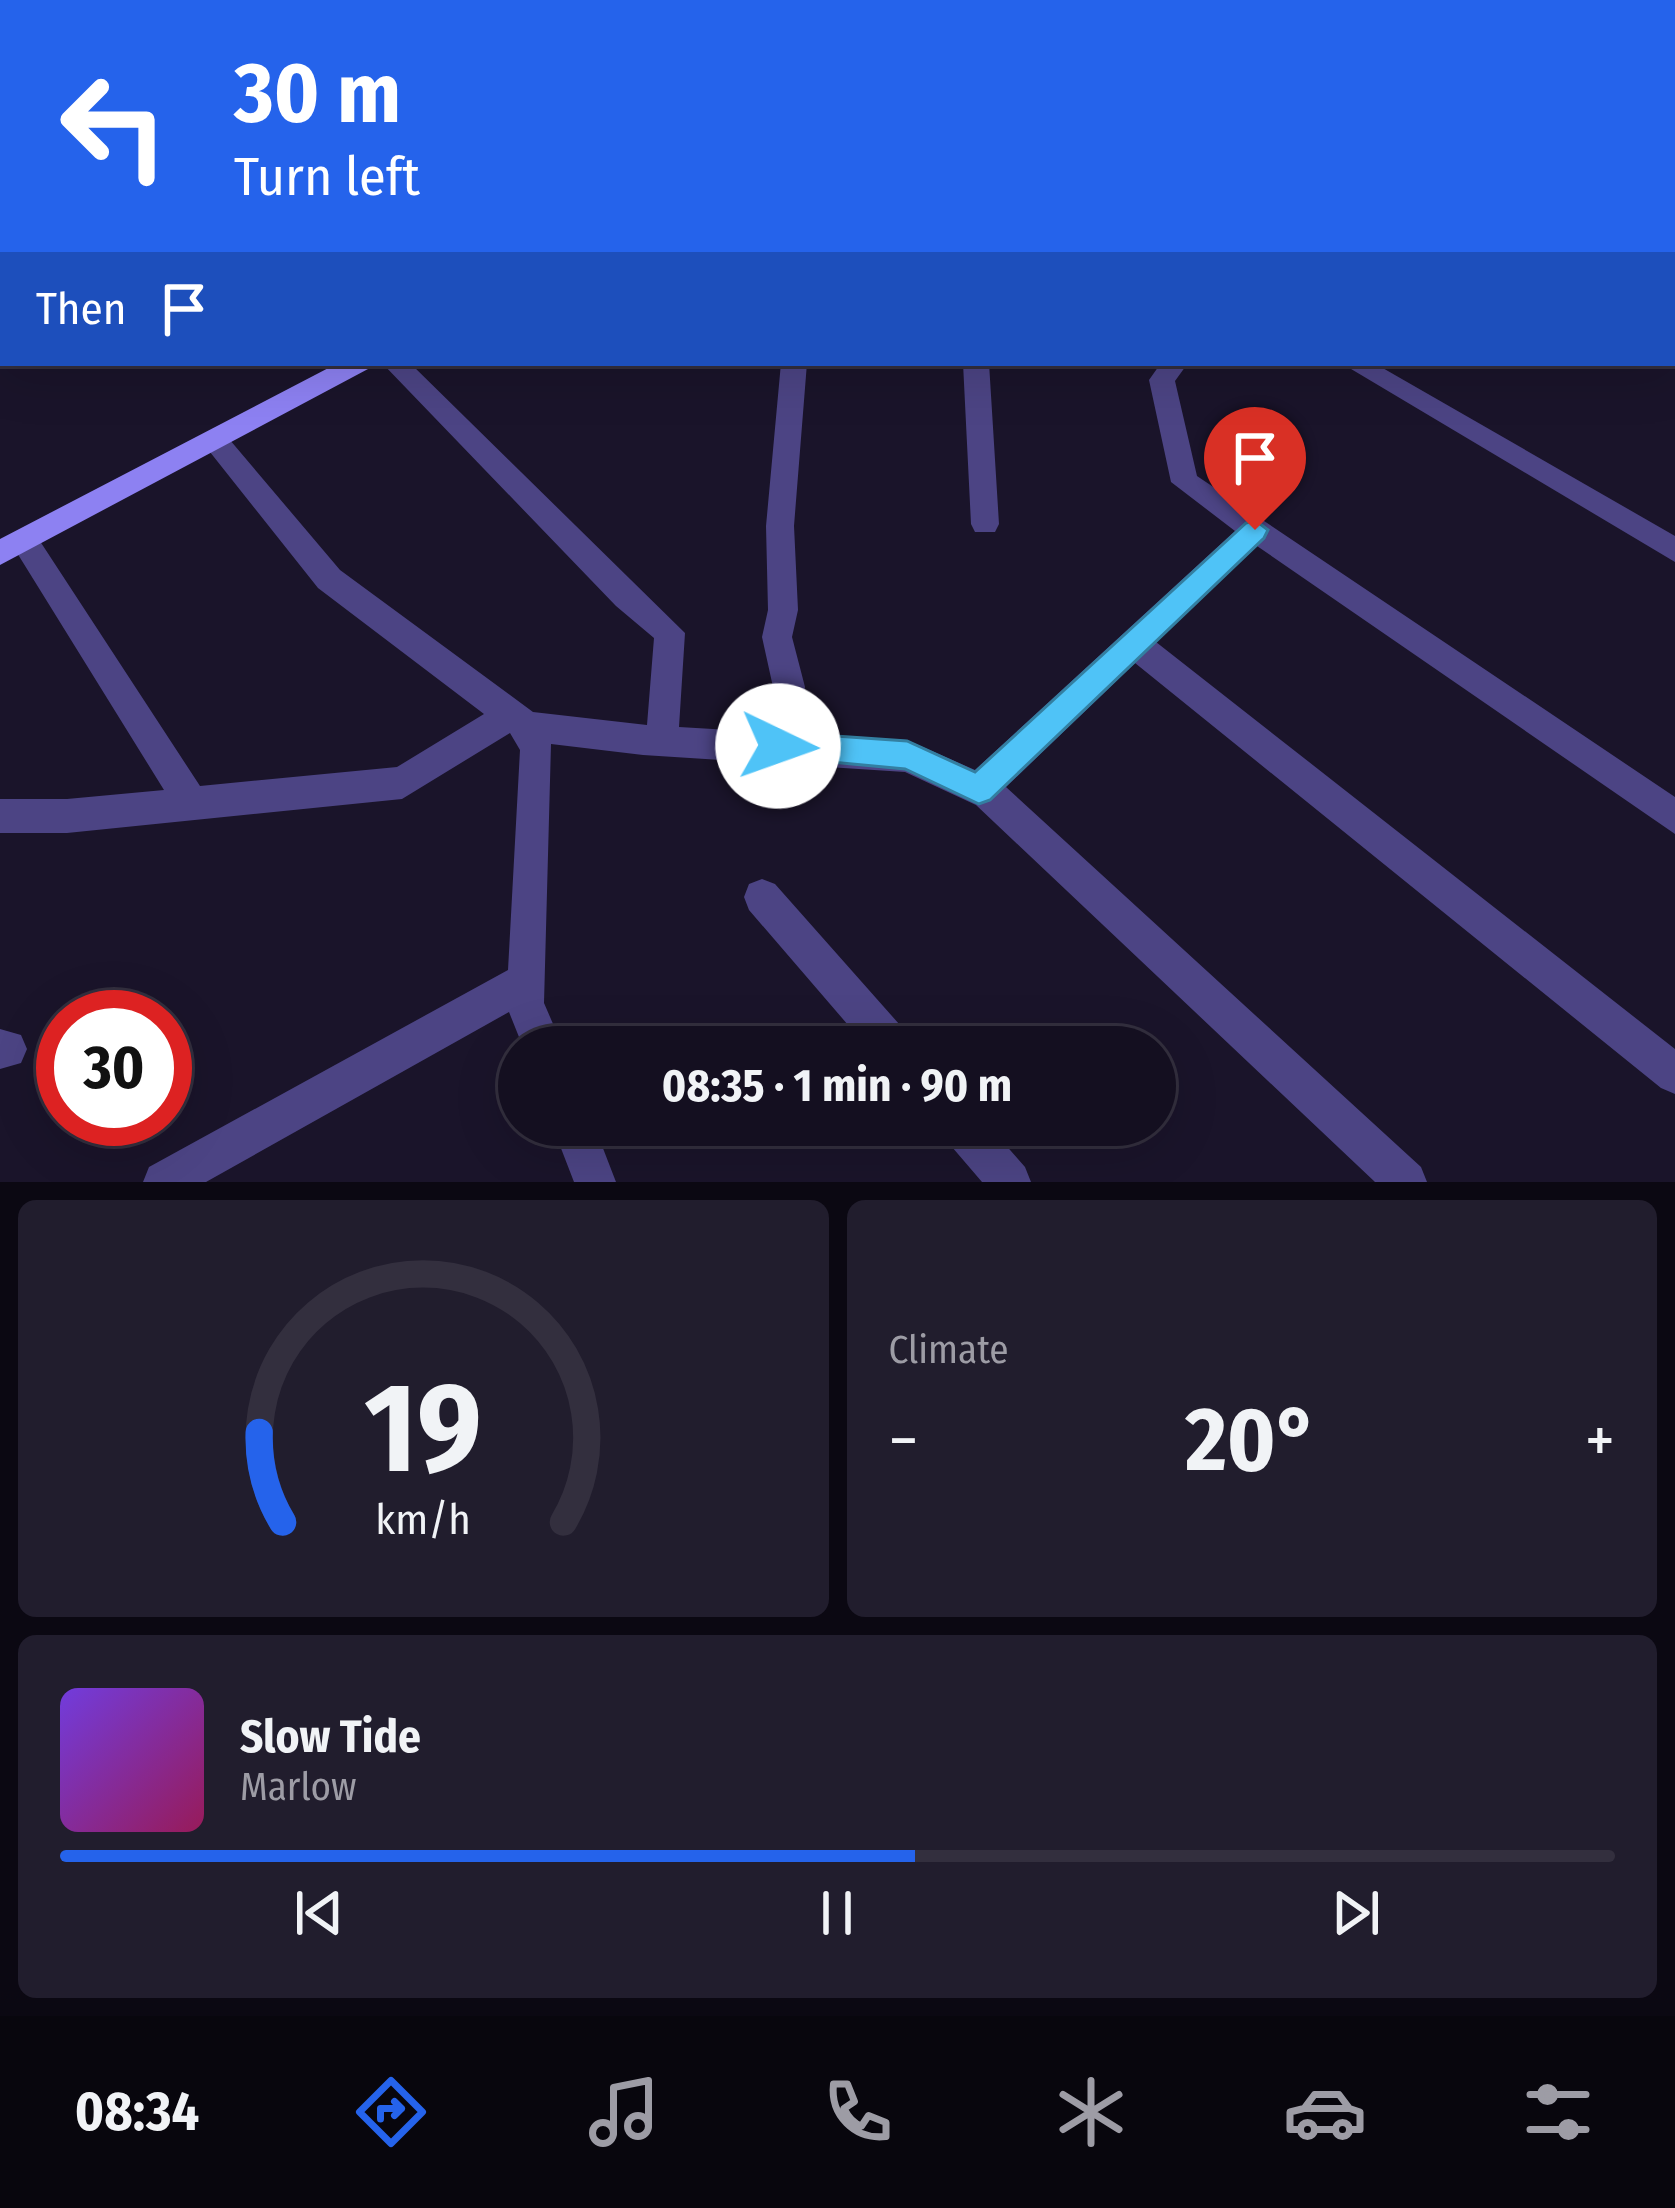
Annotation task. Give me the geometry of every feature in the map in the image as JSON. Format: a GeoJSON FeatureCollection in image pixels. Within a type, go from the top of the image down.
{"type":"FeatureCollection","features":[{"type":"Feature","properties":{"kind":"street"},"geometry":{"type":"LineString","coordinates":[[191,804],[12,546],[353,366]]}},
{"type":"Feature","properties":{"kind":"street"},"geometry":{"type":"LineString","coordinates":[[397,366],[627,597],[670,633],[662,740]]}},
{"type":"Feature","properties":{"kind":"street"},"geometry":{"type":"LineString","coordinates":[[778,746],[790,687],[777,637],[783,610],[780,526],[794,366]]}},
{"type":"Feature","properties":{"kind":"street"},"geometry":{"type":"LineString","coordinates":[[976,366],[985,524]]}},
{"type":"Feature","properties":{"kind":"street"},"geometry":{"type":"LineString","coordinates":[[1173,366],[1162,380],[1185,482],[1675,817]]}},
{"type":"Feature","properties":{"kind":"street"},"geometry":{"type":"LineString","coordinates":[[1359,366],[1675,550]]}},
{"type":"Feature","properties":{"kind":"street"},"geometry":{"type":"LineString","coordinates":[[214,440],[328,580],[518,721],[537,750],[525,1003],[534,1026]]}},
{"type":"Feature","properties":{"kind":"street"},"geometry":{"type":"LineString","coordinates":[[979,789],[1255,530]]}},
{"type":"Feature","properties":{"kind":"street"},"geometry":{"type":"LineString","coordinates":[[1135,644],[1675,1074]]}},
{"type":"Feature","properties":{"kind":"street"},"geometry":{"type":"LineString","coordinates":[[0,816],[68,816],[402,783],[518,721],[662,740],[907,755],[979,789],[1406,1182]]}},
{"type":"Feature","properties":{"kind":"street"},"geometry":{"type":"LineString","coordinates":[[762,897],[874,1026]]}},
{"type":"Feature","properties":{"kind":"street"},"geometry":{"type":"LineString","coordinates":[[164,1182],[526,981]]}},
{"type":"Feature","properties":{"kind":"street"},"geometry":{"type":"LineString","coordinates":[[581,1146],[596,1182]]}},
{"type":"Feature","properties":{"kind":"street"},"geometry":{"type":"LineString","coordinates":[[979,1146],[1010,1182]]}},
{"type":"Feature","properties":{"kind":"route"},"geometry":{"type":"LineString","coordinates":[[778,746],[907,755],[979,789],[1255,530]]}}]}
